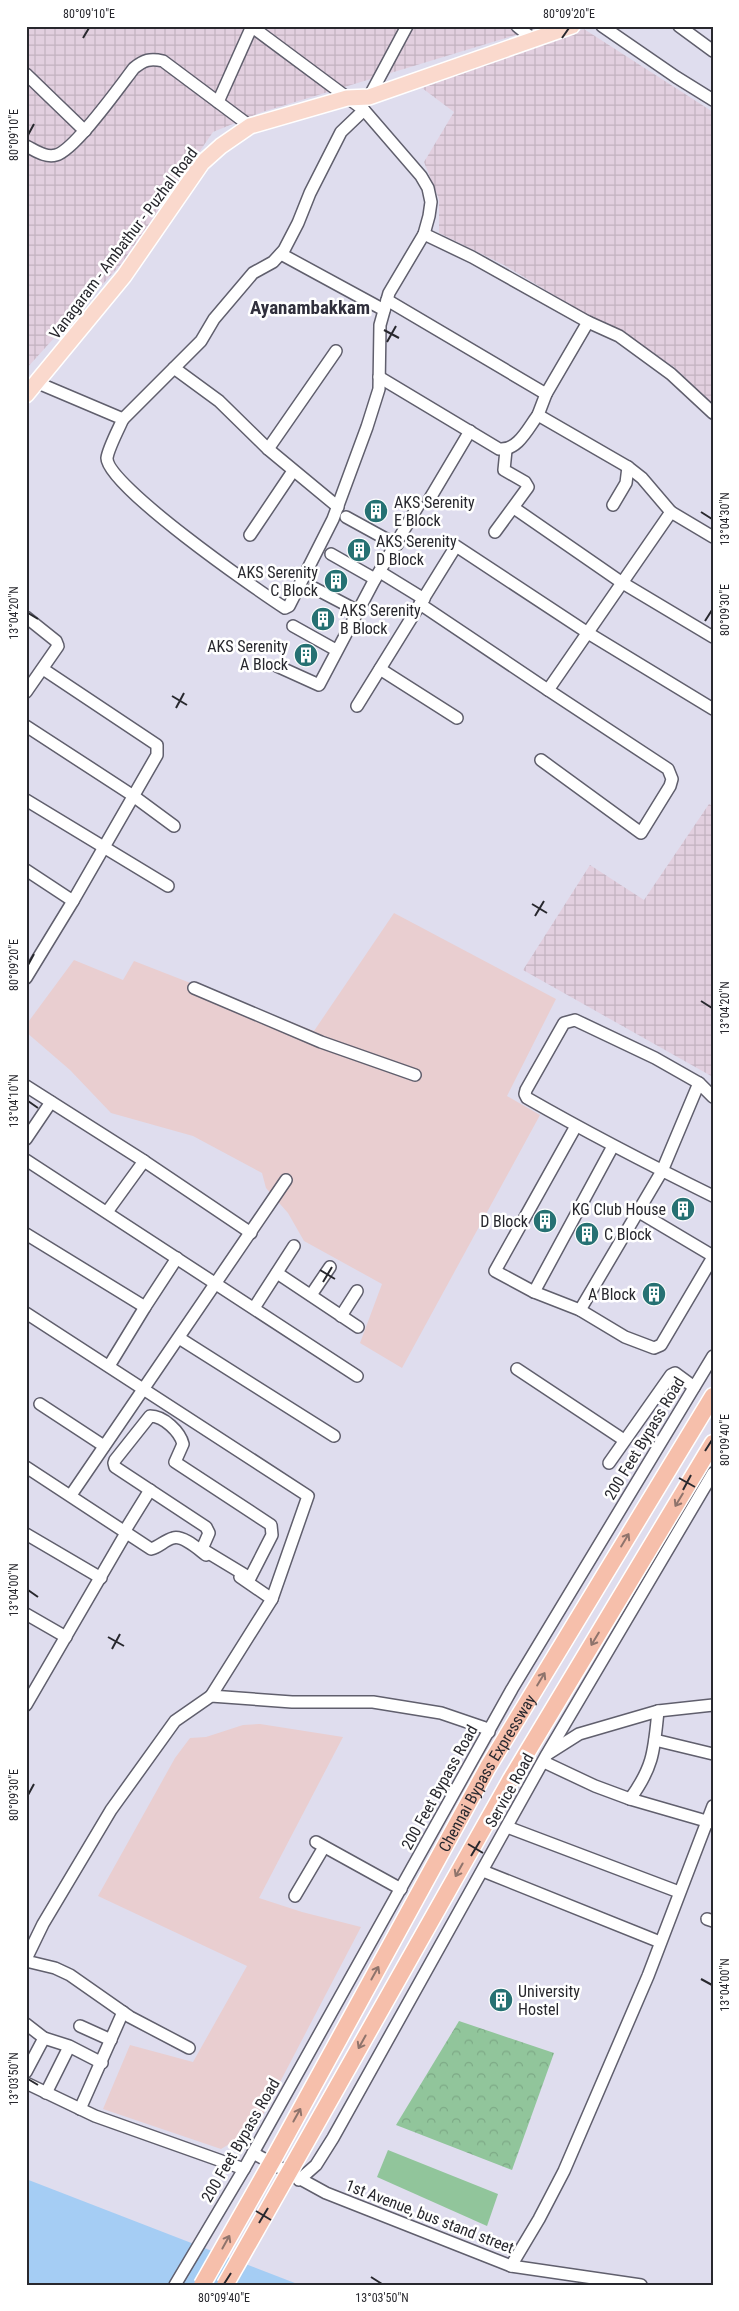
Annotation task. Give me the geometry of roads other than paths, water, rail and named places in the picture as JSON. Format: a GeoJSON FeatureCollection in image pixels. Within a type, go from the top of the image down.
{"type":"FeatureCollection","features":[{"type":"Feature","properties":{"kind":"highway","name":"Chennai Bypass Expressway"},"geometry":{"type":"LineString","coordinates":[[202,2285],[274,2158],[488,1767],[713,1396]]}},
{"type":"Feature","properties":{"kind":"highway","name":"Chennai Bypass Expressway"},"geometry":{"type":"LineString","coordinates":[[225,2285],[295,2173],[511,1779],[713,1443]]}},
{"type":"Feature","properties":{"kind":"main road","name":"Vanagaram - Ambathur - Puzhal Road"},"geometry":{"type":"LineString","coordinates":[[26,395],[38,383],[124,276],[202,163],[250,126],[347,98],[366,104],[571,26]]}},
{"type":"Feature","properties":{"kind":"street"},"geometry":{"type":"LineString","coordinates":[[218,102],[252,26],[347,98]]}},
{"type":"Feature","properties":{"kind":"street"},"geometry":{"type":"LineString","coordinates":[[517,26],[534,40]]}},
{"type":"Feature","properties":{"kind":"street"},"geometry":{"type":"LineString","coordinates":[[602,26],[713,100]]}},
{"type":"Feature","properties":{"kind":"street"},"geometry":{"type":"LineString","coordinates":[[679,26],[713,51]]}},
{"type":"Feature","properties":{"kind":"street"},"geometry":{"type":"LineString","coordinates":[[366,104],[421,176],[428,188],[430,202],[424,234],[389,293],[380,326],[379,389],[367,427],[338,507],[289,606],[285,608],[203,552],[123,485],[111,471],[107,458],[123,419],[201,341],[214,319],[253,273],[273,262],[281,254],[298,223],[310,193],[341,132],[366,104],[404,27]]}},
{"type":"Feature","properties":{"kind":"street"},"geometry":{"type":"LineString","coordinates":[[26,146],[45,155],[58,155],[86,130],[134,68],[144,60],[155,59],[164,61],[250,126]]}},
{"type":"Feature","properties":{"kind":"street"},"geometry":{"type":"LineString","coordinates":[[26,74],[86,130]]}},
{"type":"Feature","properties":{"kind":"street"},"geometry":{"type":"LineString","coordinates":[[424,234],[472,257],[588,322],[619,336],[671,374],[713,413]]}},
{"type":"Feature","properties":{"kind":"street"},"geometry":{"type":"LineString","coordinates":[[281,254],[386,305],[546,394]]}},
{"type":"Feature","properties":{"kind":"street"},"geometry":{"type":"LineString","coordinates":[[379,377],[499,449],[506,450],[515,445],[538,415],[546,394],[588,322]]}},
{"type":"Feature","properties":{"kind":"street"},"geometry":{"type":"LineString","coordinates":[[268,449],[336,352]]}},
{"type":"Feature","properties":{"kind":"street"},"geometry":{"type":"LineString","coordinates":[[174,368],[219,401],[268,449],[338,507]]}},
{"type":"Feature","properties":{"kind":"street"},"geometry":{"type":"LineString","coordinates":[[38,383],[123,419]]}},
{"type":"Feature","properties":{"kind":"street"},"geometry":{"type":"LineString","coordinates":[[538,415],[628,467],[642,478],[671,512],[713,537]]}},
{"type":"Feature","properties":{"kind":"street"},"geometry":{"type":"LineString","coordinates":[[429,500],[470,431]]}},
{"type":"Feature","properties":{"kind":"street"},"geometry":{"type":"LineString","coordinates":[[495,532],[528,487],[525,482],[504,470],[506,450]]}},
{"type":"Feature","properties":{"kind":"street"},"geometry":{"type":"LineString","coordinates":[[613,505],[626,483],[628,467]]}},
{"type":"Feature","properties":{"kind":"street"},"geometry":{"type":"LineString","coordinates":[[250,535],[293,471]]}},
{"type":"Feature","properties":{"kind":"street"},"geometry":{"type":"LineString","coordinates":[[277,666],[319,685],[336,650],[418,506]]}},
{"type":"Feature","properties":{"kind":"street"},"geometry":{"type":"LineString","coordinates":[[514,508],[621,582],[713,637]]}},
{"type":"Feature","properties":{"kind":"street"},"geometry":{"type":"LineString","coordinates":[[548,690],[671,512]]}},
{"type":"Feature","properties":{"kind":"street"},"geometry":{"type":"LineString","coordinates":[[346,517],[396,545]]}},
{"type":"Feature","properties":{"kind":"street"},"geometry":{"type":"LineString","coordinates":[[357,706],[456,546],[588,632],[713,709]]}},
{"type":"Feature","properties":{"kind":"street"},"geometry":{"type":"LineString","coordinates":[[331,554],[378,576],[422,602],[548,690],[668,770],[672,779],[670,786],[640,832],[541,760]]}},
{"type":"Feature","properties":{"kind":"street"},"geometry":{"type":"LineString","coordinates":[[314,588],[358,611]]}},
{"type":"Feature","properties":{"kind":"street"},"geometry":{"type":"LineString","coordinates":[[26,617],[56,641],[58,646],[26,692]]}},
{"type":"Feature","properties":{"kind":"street"},"geometry":{"type":"LineString","coordinates":[[293,626],[336,650]]}},
{"type":"Feature","properties":{"kind":"street"},"geometry":{"type":"LineString","coordinates":[[26,978],[105,847],[132,795],[158,755],[157,745],[43,669]]}},
{"type":"Feature","properties":{"kind":"street"},"geometry":{"type":"LineString","coordinates":[[380,669],[457,718]]}},
{"type":"Feature","properties":{"kind":"street"},"geometry":{"type":"LineString","coordinates":[[26,726],[132,795],[174,826]]}},
{"type":"Feature","properties":{"kind":"street"},"geometry":{"type":"LineString","coordinates":[[26,800],[168,886]]}},
{"type":"Feature","properties":{"kind":"street"},"geometry":{"type":"LineString","coordinates":[[26,870],[73,901]]}},
{"type":"Feature","properties":{"kind":"street"},"geometry":{"type":"LineString","coordinates":[[194,988],[321,1042],[415,1075]]}},
{"type":"Feature","properties":{"kind":"street"},"geometry":{"type":"LineString","coordinates":[[713,1097],[699,1083],[655,1058],[575,1020],[566,1022],[525,1094],[527,1098],[576,1126],[713,1196]]}},
{"type":"Feature","properties":{"kind":"street"},"geometry":{"type":"LineString","coordinates":[[580,1310],[662,1171],[699,1083]]}},
{"type":"Feature","properties":{"kind":"street"},"geometry":{"type":"LineString","coordinates":[[26,1086],[144,1161],[251,1233]]}},
{"type":"Feature","properties":{"kind":"street"},"geometry":{"type":"LineString","coordinates":[[26,1139],[51,1102]]}},
{"type":"Feature","properties":{"kind":"street"},"geometry":{"type":"LineString","coordinates":[[576,1126],[495,1271],[534,1292],[580,1310],[625,1337],[654,1348],[658,1347],[713,1257],[639,1212]]}},
{"type":"Feature","properties":{"kind":"street"},"geometry":{"type":"LineString","coordinates":[[534,1292],[613,1146]]}},
{"type":"Feature","properties":{"kind":"street"},"geometry":{"type":"LineString","coordinates":[[26,1160],[357,1376]]}},
{"type":"Feature","properties":{"kind":"street"},"geometry":{"type":"LineString","coordinates":[[108,1212],[144,1161]]}},
{"type":"Feature","properties":{"kind":"street"},"geometry":{"type":"LineString","coordinates":[[71,1495],[143,1388],[180,1338],[286,1180]]}},
{"type":"Feature","properties":{"kind":"street"},"geometry":{"type":"LineString","coordinates":[[26,1234],[145,1307]]}},
{"type":"Feature","properties":{"kind":"street"},"geometry":{"type":"LineString","coordinates":[[254,1308],[294,1246]]}},
{"type":"Feature","properties":{"kind":"street"},"geometry":{"type":"LineString","coordinates":[[108,1366],[176,1258]]}},
{"type":"Feature","properties":{"kind":"street"},"geometry":{"type":"LineString","coordinates":[[311,1295],[330,1266]]}},
{"type":"Feature","properties":{"kind":"street"},"geometry":{"type":"LineString","coordinates":[[277,1273],[358,1327]]}},
{"type":"Feature","properties":{"kind":"street"},"geometry":{"type":"LineString","coordinates":[[341,1316],[357,1291]]}},
{"type":"Feature","properties":{"kind":"street"},"geometry":{"type":"LineString","coordinates":[[26,1313],[308,1496],[272,1599],[211,1696],[175,1721],[127,1788],[74,1871],[43,1924],[26,1960],[55,1968],[70,1975],[123,2012],[189,2048]]}},
{"type":"Feature","properties":{"kind":"street"},"geometry":{"type":"LineString","coordinates":[[180,1338],[334,1436]]}},
{"type":"Feature","properties":{"kind":"street","name":"200 Feet Bypass Road"},"geometry":{"type":"LineString","coordinates":[[175,2285],[244,2169],[488,1732],[713,1356]]}},
{"type":"Feature","properties":{"kind":"street"},"geometry":{"type":"LineString","coordinates":[[517,1370],[624,1440]]}},
{"type":"Feature","properties":{"kind":"street"},"geometry":{"type":"LineString","coordinates":[[609,1463],[671,1375],[675,1373],[694,1387]]}},
{"type":"Feature","properties":{"kind":"street"},"geometry":{"type":"LineString","coordinates":[[156,1417],[165,1402]]}},
{"type":"Feature","properties":{"kind":"street"},"geometry":{"type":"LineString","coordinates":[[40,1404],[104,1446]]}},
{"type":"Feature","properties":{"kind":"street"},"geometry":{"type":"LineString","coordinates":[[150,1416],[156,1417],[166,1422],[181,1436],[183,1444],[175,1462],[271,1524],[272,1535],[250,1578],[202,1549],[209,1531],[206,1526],[115,1467],[114,1463],[150,1416]]}},
{"type":"Feature","properties":{"kind":"street"},"geometry":{"type":"LineString","coordinates":[[26,1467],[151,1549],[173,1538],[181,1538],[272,1599]]}},
{"type":"Feature","properties":{"kind":"street","name":"Service Road"},"geometry":{"type":"LineString","coordinates":[[295,2173],[322,2157],[545,1758],[713,1473]]}},
{"type":"Feature","properties":{"kind":"street"},"geometry":{"type":"LineString","coordinates":[[26,1705],[30,1691],[66,1637],[150,1490]]}},
{"type":"Feature","properties":{"kind":"street"},"geometry":{"type":"LineString","coordinates":[[26,1534],[101,1578]]}},
{"type":"Feature","properties":{"kind":"street"},"geometry":{"type":"LineString","coordinates":[[26,1614],[66,1637]]}},
{"type":"Feature","properties":{"kind":"street"},"geometry":{"type":"LineString","coordinates":[[211,1696],[292,1702],[373,1702],[441,1713],[485,1728],[488,1732]]}},
{"type":"Feature","properties":{"kind":"street"},"geometry":{"type":"LineString","coordinates":[[710,1822],[630,1799],[595,1786],[545,1758],[578,1734],[658,1711],[713,1705]]}},
{"type":"Feature","properties":{"kind":"street"},"geometry":{"type":"LineString","coordinates":[[630,1799],[645,1778],[654,1752],[658,1711]]}},
{"type":"Feature","properties":{"kind":"street"},"geometry":{"type":"LineString","coordinates":[[655,1740],[713,1754]]}},
{"type":"Feature","properties":{"kind":"street"},"geometry":{"type":"LineString","coordinates":[[511,2266],[539,2220],[564,2170],[648,1976],[679,1892],[710,1822],[713,1806]]}},
{"type":"Feature","properties":{"kind":"street"},"geometry":{"type":"LineString","coordinates":[[507,1827],[679,1892]]}},
{"type":"Feature","properties":{"kind":"street"},"geometry":{"type":"LineString","coordinates":[[295,1896],[320,1844],[400,1889]]}},
{"type":"Feature","properties":{"kind":"street"},"geometry":{"type":"LineString","coordinates":[[483,1871],[660,1942]]}},
{"type":"Feature","properties":{"kind":"street"},"geometry":{"type":"LineString","coordinates":[[80,2110],[102,2064],[123,2012]]}},
{"type":"Feature","properties":{"kind":"street"},"geometry":{"type":"LineString","coordinates":[[26,2024],[44,2038],[69,2046],[102,2064]]}},
{"type":"Feature","properties":{"kind":"street"},"geometry":{"type":"LineString","coordinates":[[80,2026],[112,2040]]}},
{"type":"Feature","properties":{"kind":"street"},"geometry":{"type":"LineString","coordinates":[[26,2072],[44,2038]]}},
{"type":"Feature","properties":{"kind":"street"},"geometry":{"type":"LineString","coordinates":[[46,2093],[67,2051]]}},
{"type":"Feature","properties":{"kind":"street"},"geometry":{"type":"LineString","coordinates":[[26,2083],[80,2110],[244,2169]]}},
{"type":"Feature","properties":{"kind":"street"},"geometry":{"type":"LineString","coordinates":[[252,2153],[295,2173]]}},
{"type":"Feature","properties":{"kind":"street","name":"1st Avenue, bus stand street"},"geometry":{"type":"LineString","coordinates":[[295,2173],[326,2193],[511,2266],[641,2285]]}},
{"type":"Feature","properties":{"kind":"water"},"geometry":{"type":"Polygon","coordinates":[[[26,2179],[300,2285],[26,2285],[26,2179]]]}},
{"type":"Feature","properties":{"kind":"place","name":"AKS Serenity E Block"},"geometry":{"type":"Point","coordinates":[376,511]}},
{"type":"Feature","properties":{"kind":"place","name":"AKS Serenity D Block"},"geometry":{"type":"Point","coordinates":[359,550]}},
{"type":"Feature","properties":{"kind":"place","name":"AKS Serenity C Block"},"geometry":{"type":"Point","coordinates":[336,581]}},
{"type":"Feature","properties":{"kind":"place","name":"AKS Serenity B Block"},"geometry":{"type":"Point","coordinates":[323,619]}},
{"type":"Feature","properties":{"kind":"place","name":"AKS Serenity A Block"},"geometry":{"type":"Point","coordinates":[306,655]}},
{"type":"Feature","properties":{"kind":"place","name":"KG Club House"},"geometry":{"type":"Point","coordinates":[683,1209]}},
{"type":"Feature","properties":{"kind":"place","name":"D Block"},"geometry":{"type":"Point","coordinates":[545,1221]}},
{"type":"Feature","properties":{"kind":"place","name":"C Block"},"geometry":{"type":"Point","coordinates":[587,1234]}},
{"type":"Feature","properties":{"kind":"place","name":"A Block"},"geometry":{"type":"Point","coordinates":[654,1294]}},
{"type":"Feature","properties":{"kind":"place","name":"University Hostel"},"geometry":{"type":"Point","coordinates":[501,2000]}},
{"type":"Feature","properties":{"kind":"district","name":"Ayanambakkam"},"geometry":{"type":"Point","coordinates":[310,307]}}]}
